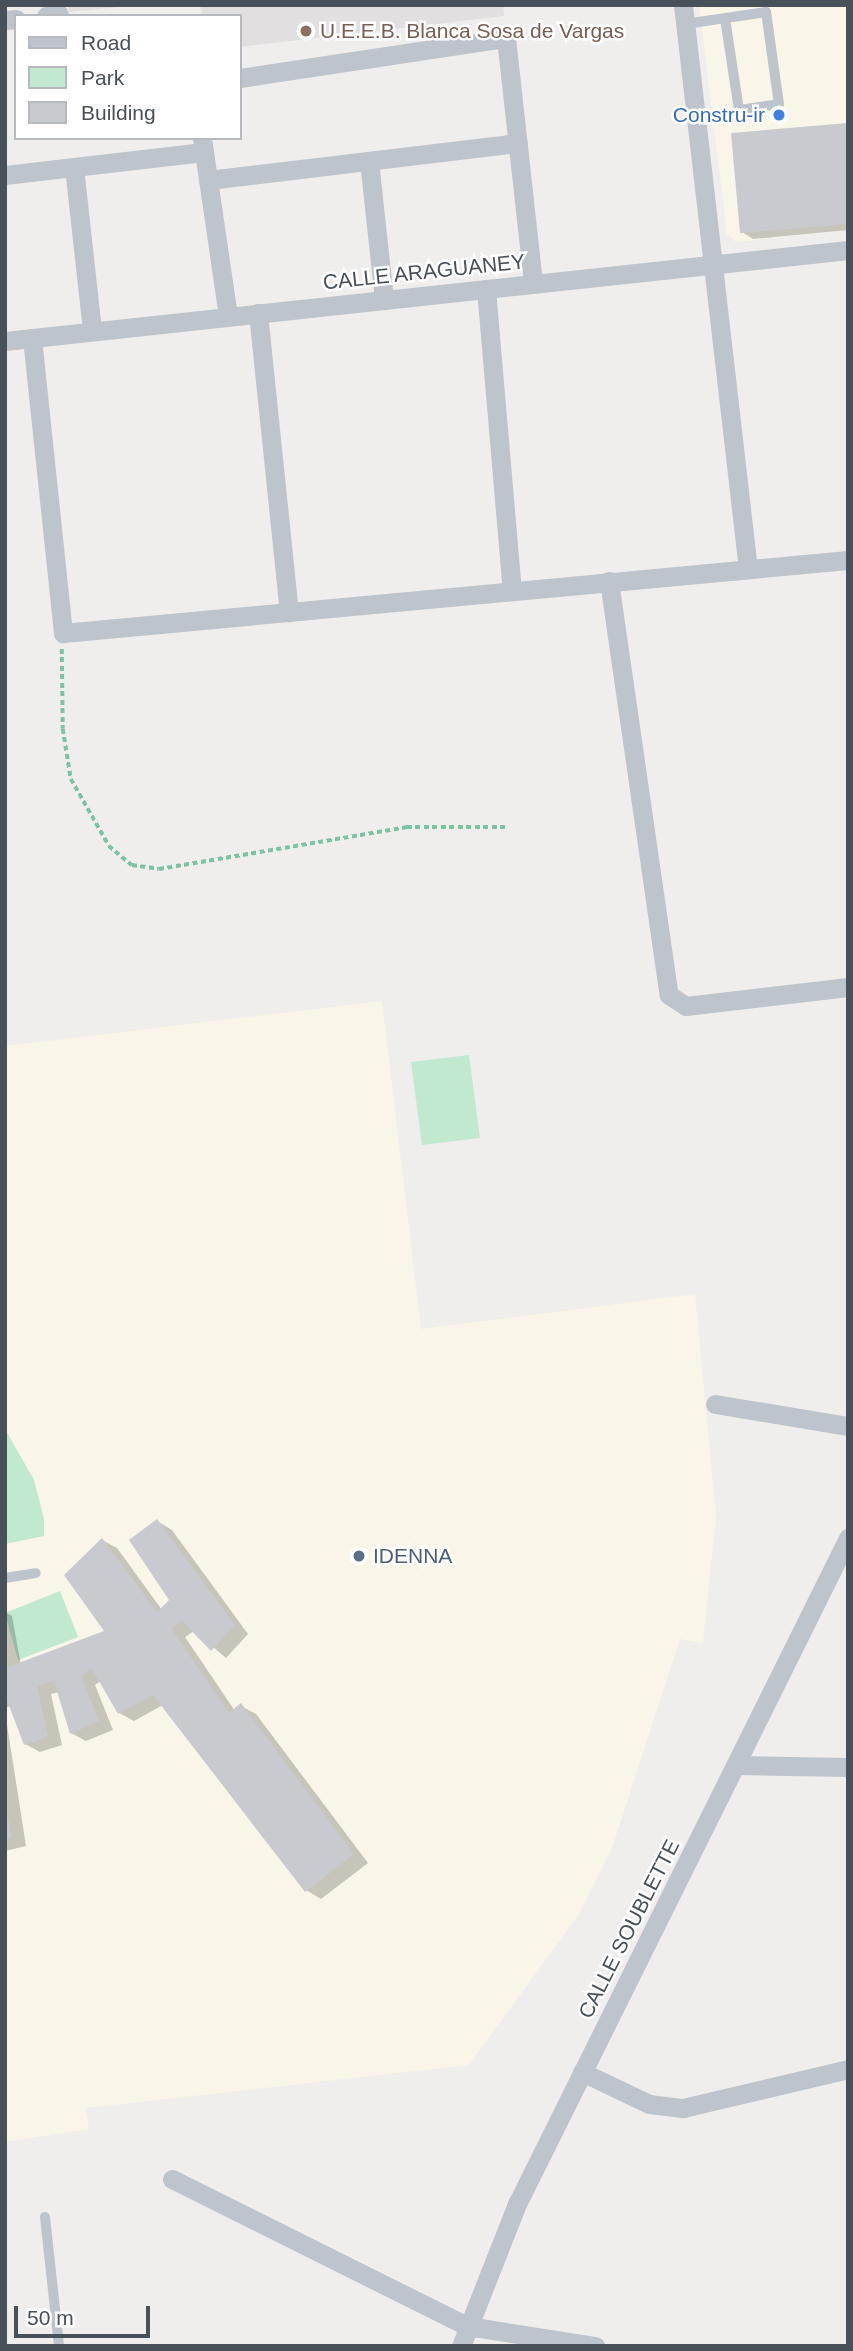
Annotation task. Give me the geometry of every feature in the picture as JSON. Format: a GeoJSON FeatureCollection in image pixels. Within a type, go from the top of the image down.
{"type":"FeatureCollection","features":[{"type":"Feature","properties":{"kind":"street"},"geometry":{"type":"LineString","coordinates":[[684,14],[709,265],[748,569]]}},
{"type":"Feature","properties":{"kind":"street"},"geometry":{"type":"LineString","coordinates":[[242,78],[506,38],[533,284]]}},
{"type":"Feature","properties":{"kind":"street"},"geometry":{"type":"LineString","coordinates":[[208,180],[517,143]]}},
{"type":"Feature","properties":{"kind":"street"},"geometry":{"type":"LineString","coordinates":[[5,175],[74,167],[203,145],[228,316]]}},
{"type":"Feature","properties":{"kind":"street"},"geometry":{"type":"LineString","coordinates":[[369,161],[384,300]]}},
{"type":"Feature","properties":{"kind":"street"},"geometry":{"type":"LineString","coordinates":[[74,167],[92,331]]}},
{"type":"Feature","properties":{"kind":"street","name":"CALLE ARAGUANEY"},"geometry":{"type":"LineString","coordinates":[[5,341],[848,250]]}},
{"type":"Feature","properties":{"kind":"street"},"geometry":{"type":"LineString","coordinates":[[486,289],[512,590]]}},
{"type":"Feature","properties":{"kind":"street"},"geometry":{"type":"LineString","coordinates":[[258,313],[289,612]]}},
{"type":"Feature","properties":{"kind":"street"},"geometry":{"type":"LineString","coordinates":[[32,338],[63,633],[848,560]]}},
{"type":"Feature","properties":{"kind":"street"},"geometry":{"type":"LineString","coordinates":[[609,581],[669,995],[686,1006],[848,987]]}},
{"type":"Feature","properties":{"kind":"street"},"geometry":{"type":"LineString","coordinates":[[715,1404],[848,1426]]}},
{"type":"Feature","properties":{"kind":"street","name":"CALLE SOUBLETTE"},"geometry":{"type":"LineString","coordinates":[[461,2346],[517,2204],[848,1538]]}},
{"type":"Feature","properties":{"kind":"street"},"geometry":{"type":"LineString","coordinates":[[736,1765],[848,1767]]}},
{"type":"Feature","properties":{"kind":"street"},"geometry":{"type":"LineString","coordinates":[[582,2072],[640,2100],[683,2108],[848,2069]]}},
{"type":"Feature","properties":{"kind":"street"},"geometry":{"type":"LineString","coordinates":[[172,2179],[467,2326],[595,2346]]}},
{"type":"Feature","properties":{"kind":"lane"},"geometry":{"type":"LineString","coordinates":[[684,14],[725,18],[766,12],[779,104],[739,110],[725,18]]}},
{"type":"Feature","properties":{"kind":"lane"},"geometry":{"type":"LineString","coordinates":[[5,1578],[36,1573]]}},
{"type":"Feature","properties":{"kind":"lane"},"geometry":{"type":"LineString","coordinates":[[45,2217],[59,2346]]}},
{"type":"Feature","properties":{"kind":"path"},"geometry":{"type":"LineString","coordinates":[[63,633],[66,760],[99,832],[132,865],[159,869],[407,827],[505,827]]}},
{"type":"Feature","properties":{"kind":"shaded area"},"geometry":{"type":"Polygon","coordinates":[[[68,5],[139,5],[69,12],[68,5]]]}},
{"type":"Feature","properties":{"kind":"shaded area","name":"U.E.E.B. Blanca Sosa de Vargas"},"geometry":{"type":"Polygon","coordinates":[[[201,5],[503,5],[504,16],[242,47],[242,14],[202,14],[201,5]]]}},
{"type":"Feature","properties":{"kind":"shaded area","name":"Constru-ir"},"geometry":{"type":"Polygon","coordinates":[[[699,5],[848,5],[848,230],[736,242],[727,234],[699,5]]]}},
{"type":"Feature","properties":{"kind":"shaded area","name":"IDENNA"},"geometry":{"type":"Polygon","coordinates":[[[382,1001],[421,1329],[695,1294],[716,1516],[703,1643],[680,1639],[612,1848],[579,1914],[469,2065],[86,2108],[89,2129],[5,2142],[5,1046],[382,1001]]]}},
{"type":"Feature","properties":{"kind":"green space"},"geometry":{"type":"Polygon","coordinates":[[[469,1055],[480,1138],[422,1145],[411,1062],[469,1055]]]}},
{"type":"Feature","properties":{"kind":"green space"},"geometry":{"type":"Polygon","coordinates":[[[5,1429],[34,1480],[44,1519],[44,1536],[5,1544],[5,1429]]]}},
{"type":"Feature","properties":{"kind":"green space"},"geometry":{"type":"Polygon","coordinates":[[[60,1591],[78,1637],[18,1660],[5,1613],[60,1591]]]}},
{"type":"Feature","properties":{"kind":"building"},"geometry":{"type":"Polygon","coordinates":[[[848,123],[848,224],[740,233],[731,133],[848,123]]]}},
{"type":"Feature","properties":{"kind":"building"},"geometry":{"type":"Polygon","coordinates":[[[157,1519],[235,1625],[211,1651],[182,1621],[171,1628],[229,1713],[241,1703],[354,1854],[305,1892],[153,1695],[118,1714],[92,1669],[81,1676],[99,1721],[70,1734],[54,1681],[37,1686],[48,1737],[24,1745],[5,1695],[5,1658],[8,1667],[104,1631],[64,1575],[102,1538],[157,1612],[169,1600],[129,1540],[157,1519]]]}},
{"type":"Feature","properties":{"kind":"building"},"geometry":{"type":"Polygon","coordinates":[[[5,1803],[12,1838],[5,1840],[5,1803]]]}},
{"type":"Feature","properties":{"kind":"place","name":"U.E.E.B. Blanca Sosa de Vargas"},"geometry":{"type":"Point","coordinates":[306,31]}},
{"type":"Feature","properties":{"kind":"place","name":"Constru-ir"},"geometry":{"type":"Point","coordinates":[779,115]}},
{"type":"Feature","properties":{"kind":"place","name":"IDENNA"},"geometry":{"type":"Point","coordinates":[359,1556]}}]}
